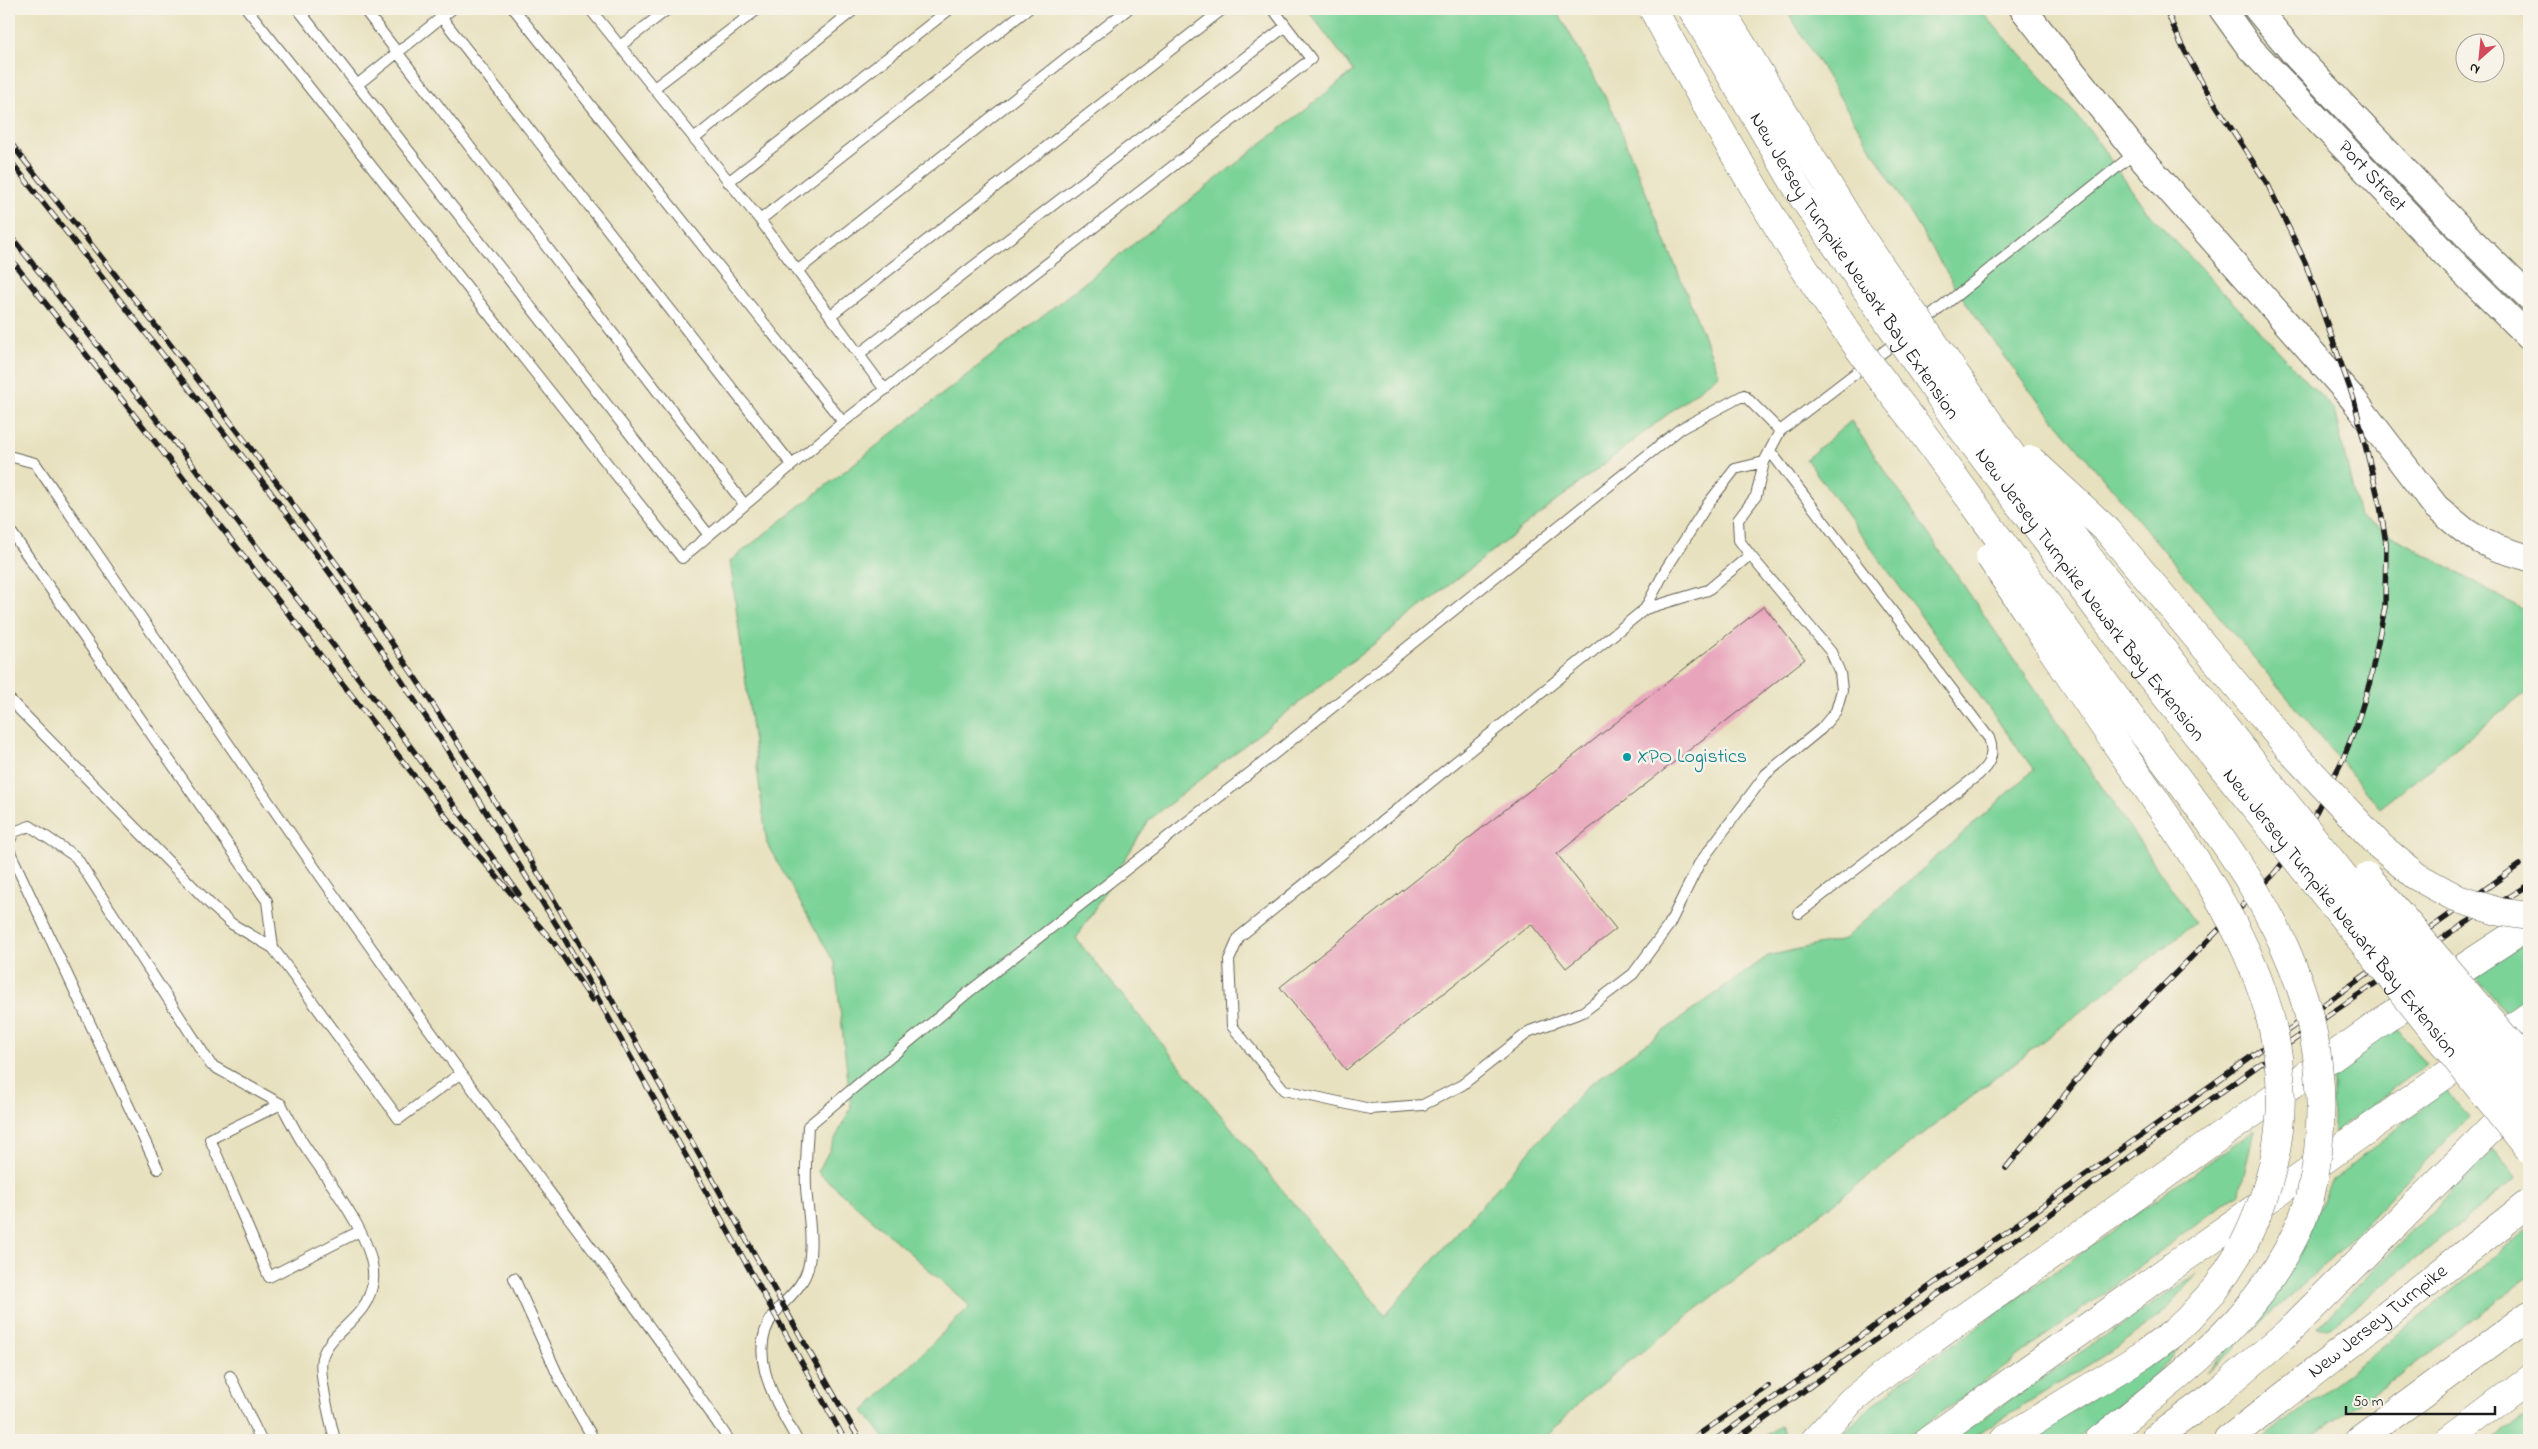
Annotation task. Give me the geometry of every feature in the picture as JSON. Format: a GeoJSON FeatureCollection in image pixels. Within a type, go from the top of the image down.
{"type":"FeatureCollection","features":[{"type":"Feature","properties":{"kind":"highway"},"geometry":{"type":"LineString","coordinates":[[1653,9],[1768,210],[1869,366],[1905,432],[2180,837],[2234,926],[2254,966],[2274,1030],[2280,1069],[2280,1108],[2272,1170],[2258,1214],[2243,1246],[2212,1293],[2172,1334],[2127,1365],[2004,1440]]}},
{"type":"Feature","properties":{"kind":"highway","name":"New Jersey Turnpike Newark Bay Extension"},"geometry":{"type":"LineString","coordinates":[[1692,9],[1802,196],[1960,426],[2125,645],[2529,1150]]}},
{"type":"Feature","properties":{"kind":"highway","name":"New Jersey Turnpike Newark Bay Extension"},"geometry":{"type":"LineString","coordinates":[[1720,9],[1857,232],[1984,417],[2093,563],[2529,1107]]}},
{"type":"Feature","properties":{"kind":"highway"},"geometry":{"type":"LineString","coordinates":[[1869,366],[1916,424],[2060,623],[2225,843],[2273,920],[2303,990],[2318,1054],[2321,1089],[2320,1126],[2310,1198],[2302,1222],[2285,1257],[2263,1290],[2237,1321],[2194,1363],[2099,1440]]}},
{"type":"Feature","properties":{"kind":"highway"},"geometry":{"type":"LineString","coordinates":[[1984,417],[2108,531],[2293,753],[2381,847],[2416,876],[2458,899],[2500,912],[2529,916]]}},
{"type":"Feature","properties":{"kind":"highway"},"geometry":{"type":"LineString","coordinates":[[2226,728],[2326,826],[2382,895],[2529,1066]]}},
{"type":"Feature","properties":{"kind":"highway"},"geometry":{"type":"LineString","coordinates":[[1815,1440],[1851,1401],[1894,1366],[2384,1020],[2529,925]]}},
{"type":"Feature","properties":{"kind":"highway"},"geometry":{"type":"LineString","coordinates":[[1930,1440],[2183,1258],[2529,1016]]}},
{"type":"Feature","properties":{"kind":"highway"},"geometry":{"type":"LineString","coordinates":[[2153,1440],[2218,1392],[2287,1333],[2529,1092]]}},
{"type":"Feature","properties":{"kind":"highway","name":"New Jersey Turnpike"},"geometry":{"type":"LineString","coordinates":[[2228,1440],[2529,1203]]}},
{"type":"Feature","properties":{"kind":"highway"},"geometry":{"type":"LineString","coordinates":[[2360,1440],[2529,1315]]}},
{"type":"Feature","properties":{"kind":"highway"},"geometry":{"type":"LineString","coordinates":[[2448,1440],[2529,1379]]}},
{"type":"Feature","properties":{"kind":"main road"},"geometry":{"type":"LineString","coordinates":[[2023,9],[2136,152],[2354,400],[2436,507],[2465,531],[2481,541],[2529,558]]}},
{"type":"Feature","properties":{"kind":"main road"},"geometry":{"type":"LineString","coordinates":[[2213,9],[2250,48]]}},
{"type":"Feature","properties":{"kind":"main road","name":"Port Street"},"geometry":{"type":"LineString","coordinates":[[2222,9],[2250,48],[2441,250],[2529,337]]}},
{"type":"Feature","properties":{"kind":"main road","name":"Port Street"},"geometry":{"type":"LineString","coordinates":[[2257,9],[2297,57],[2471,240],[2529,297]]}},
{"type":"Feature","properties":{"kind":"lane"},"geometry":{"type":"LineString","coordinates":[[248,9],[682,558],[708,534],[843,422],[1311,59],[1273,9]]}},
{"type":"Feature","properties":{"kind":"lane"},"geometry":{"type":"LineString","coordinates":[[298,9],[708,534]]}},
{"type":"Feature","properties":{"kind":"lane"},"geometry":{"type":"LineString","coordinates":[[364,9],[744,504]]}},
{"type":"Feature","properties":{"kind":"lane"},"geometry":{"type":"LineString","coordinates":[[357,85],[398,52],[438,13],[452,9]]}},
{"type":"Feature","properties":{"kind":"lane"},"geometry":{"type":"LineString","coordinates":[[514,9],[843,422]]}},
{"type":"Feature","properties":{"kind":"lane"},"geometry":{"type":"LineString","coordinates":[[590,9],[760,220],[885,390]]}},
{"type":"Feature","properties":{"kind":"lane"},"geometry":{"type":"LineString","coordinates":[[620,46],[668,9]]}},
{"type":"Feature","properties":{"kind":"lane"},"geometry":{"type":"LineString","coordinates":[[654,88],[758,9]]}},
{"type":"Feature","properties":{"kind":"lane"},"geometry":{"type":"LineString","coordinates":[[694,139],[855,9]]}},
{"type":"Feature","properties":{"kind":"lane"},"geometry":{"type":"LineString","coordinates":[[728,182],[950,9]]}},
{"type":"Feature","properties":{"kind":"lane"},"geometry":{"type":"LineString","coordinates":[[760,220],[1028,9]]}},
{"type":"Feature","properties":{"kind":"lane"},"geometry":{"type":"LineString","coordinates":[[797,271],[1128,9]]}},
{"type":"Feature","properties":{"kind":"lane"},"geometry":{"type":"LineString","coordinates":[[830,316],[1223,9]]}},
{"type":"Feature","properties":{"kind":"lane"},"geometry":{"type":"LineString","coordinates":[[438,13],[792,465]]}},
{"type":"Feature","properties":{"kind":"lane"},"geometry":{"type":"LineString","coordinates":[[859,354],[1286,26]]}},
{"type":"Feature","properties":{"kind":"lane"},"geometry":{"type":"LineString","coordinates":[[1764,462],[1735,469],[1692,529],[1645,609],[1239,937],[1229,960],[1232,1026],[1284,1090],[1370,1109],[1423,1105],[1462,1084],[1530,1031],[1583,1012],[1633,974],[1670,925],[1699,864],[1766,774],[1821,729],[1836,711],[1842,690],[1840,673],[1831,652],[1739,540],[1738,520],[1756,496],[1764,462],[1780,432],[2136,152]]}},
{"type":"Feature","properties":{"kind":"lane"},"geometry":{"type":"LineString","coordinates":[[797,1440],[781,1411],[766,1374],[760,1350],[767,1326],[774,1314],[802,1282],[808,1268],[810,1252],[806,1184],[808,1126],[970,990],[1264,762],[1680,429],[1744,395],[1780,432]]}},
{"type":"Feature","properties":{"kind":"lane"},"geometry":{"type":"LineString","coordinates":[[1770,451],[1989,738],[1993,747],[1991,758],[1978,775],[1799,914]]}},
{"type":"Feature","properties":{"kind":"lane"},"geometry":{"type":"LineString","coordinates":[[9,456],[35,463],[199,703],[461,1073],[677,1364],[729,1440]]}},
{"type":"Feature","properties":{"kind":"lane"},"geometry":{"type":"LineString","coordinates":[[9,529],[267,901],[273,948]]}},
{"type":"Feature","properties":{"kind":"lane"},"geometry":{"type":"LineString","coordinates":[[1645,609],[1708,590],[1750,555]]}},
{"type":"Feature","properties":{"kind":"lane"},"geometry":{"type":"LineString","coordinates":[[9,698],[211,906],[232,924],[273,948],[399,1119],[461,1073]]}},
{"type":"Feature","properties":{"kind":"lane"},"geometry":{"type":"LineString","coordinates":[[9,842],[11,830],[30,826],[76,857],[211,1065],[281,1104],[301,1140],[360,1231],[369,1254],[373,1280],[362,1311],[331,1341],[322,1359],[327,1408],[335,1440]]}},
{"type":"Feature","properties":{"kind":"lane"},"geometry":{"type":"LineString","coordinates":[[9,850],[158,1169]]}},
{"type":"Feature","properties":{"kind":"lane"},"geometry":{"type":"LineString","coordinates":[[281,1104],[210,1139],[269,1277],[360,1231]]}},
{"type":"Feature","properties":{"kind":"lane"},"geometry":{"type":"LineString","coordinates":[[514,1278],[560,1380],[594,1440]]}},
{"type":"Feature","properties":{"kind":"lane"},"geometry":{"type":"LineString","coordinates":[[230,1376],[261,1440]]}},
{"type":"Feature","properties":{"kind":"green space"},"geometry":{"type":"Polygon","coordinates":[[[1307,9],[1556,9],[1613,111],[1719,374],[1149,820],[1076,939],[1385,1315],[1587,1086],[1768,956],[1844,939],[2034,770],[1806,459],[1851,421],[2195,923],[1626,1364],[1584,1398],[1548,1435],[1546,1440],[886,1440],[864,1411],[970,1306],[818,1172],[851,1108],[835,964],[767,844],[730,561],[1354,71],[1307,9]]]}},
{"type":"Feature","properties":{"kind":"green space"},"geometry":{"type":"Polygon","coordinates":[[[1786,9],[1979,9],[2089,129],[2145,209],[2334,410],[2359,517],[2529,613],[2529,690],[2380,808],[2026,386],[1958,291],[1786,9]]]}},
{"type":"Feature","properties":{"kind":"green space"},"geometry":{"type":"Polygon","coordinates":[[[2529,939],[2529,996],[2507,1012],[2474,976],[2529,939]]]}},
{"type":"Feature","properties":{"kind":"green space"},"geometry":{"type":"Polygon","coordinates":[[[2396,1027],[2426,1065],[2333,1133],[2333,1070],[2396,1027]]]}},
{"type":"Feature","properties":{"kind":"green space"},"geometry":{"type":"Polygon","coordinates":[[[2445,1089],[2469,1116],[2336,1254],[2206,1373],[2248,1323],[2300,1249],[2331,1182],[2445,1089]]]}},
{"type":"Feature","properties":{"kind":"green space"},"geometry":{"type":"Polygon","coordinates":[[[2254,1130],[2240,1192],[1905,1440],[1836,1440],[1869,1408],[1904,1379],[2254,1130]]]}},
{"type":"Feature","properties":{"kind":"green space"},"geometry":{"type":"Polygon","coordinates":[[[2493,1150],[2517,1178],[2330,1327],[2317,1327],[2493,1150]]]}},
{"type":"Feature","properties":{"kind":"green space"},"geometry":{"type":"Polygon","coordinates":[[[2529,1228],[2529,1276],[2398,1377],[2306,1440],[2260,1440],[2352,1371],[2529,1228]]]}},
{"type":"Feature","properties":{"kind":"green space"},"geometry":{"type":"Polygon","coordinates":[[[2197,1274],[2158,1317],[2111,1351],[1967,1440],[1950,1440],[2197,1274]]]}},
{"type":"Feature","properties":{"kind":"green space"},"geometry":{"type":"Polygon","coordinates":[[[2179,1348],[2157,1374],[2075,1440],[2026,1440],[2125,1378],[2179,1348]]]}},
{"type":"Feature","properties":{"kind":"green space"},"geometry":{"type":"Polygon","coordinates":[[[2529,1413],[2529,1440],[2492,1440],[2529,1413]]]}},
{"type":"Feature","properties":{"kind":"green space"},"geometry":{"type":"Polygon","coordinates":[[[1780,1426],[1787,1440],[1760,1440],[1780,1426]]]}},
{"type":"Feature","properties":{"kind":"building","name":"XPO Logistics"},"geometry":{"type":"Polygon","coordinates":[[[1764,606],[1805,659],[1557,854],[1616,929],[1566,968],[1531,924],[1346,1070],[1280,987],[1764,606]]]}},
{"type":"Feature","properties":{"kind":"railway"},"geometry":{"type":"LineString","coordinates":[[2006,1168],[2109,1040],[2273,875],[2304,836],[2343,759],[2357,724],[2370,681],[2385,607],[2386,543],[2380,505],[2354,400],[2305,262],[2268,185],[2205,88],[2181,44],[2166,9]]}},
{"type":"Feature","properties":{"kind":"railway"},"geometry":{"type":"LineString","coordinates":[[9,141],[263,464],[359,596],[468,758],[584,951],[860,1440]]}},
{"type":"Feature","properties":{"kind":"railway"},"geometry":{"type":"LineString","coordinates":[[9,159],[269,490],[332,576],[439,737],[559,929],[845,1440]]}},
{"type":"Feature","properties":{"kind":"railway"},"geometry":{"type":"LineString","coordinates":[[9,234],[332,643],[519,894]]}},
{"type":"Feature","properties":{"kind":"railway"},"geometry":{"type":"LineString","coordinates":[[9,257],[453,826],[554,943],[592,1000]]}},
{"type":"Feature","properties":{"kind":"railway"},"geometry":{"type":"LineString","coordinates":[[1715,1440],[2519,865]]}},
{"type":"Feature","properties":{"kind":"railway"},"geometry":{"type":"LineString","coordinates":[[1735,1440],[2330,1014],[2451,932],[2529,885]]}},
{"type":"Feature","properties":{"kind":"railway"},"geometry":{"type":"LineString","coordinates":[[1691,1440],[1768,1386]]}},
{"type":"Feature","properties":{"kind":"place","name":"XPO Logistics"},"geometry":{"type":"Point","coordinates":[1627,757]}}]}
